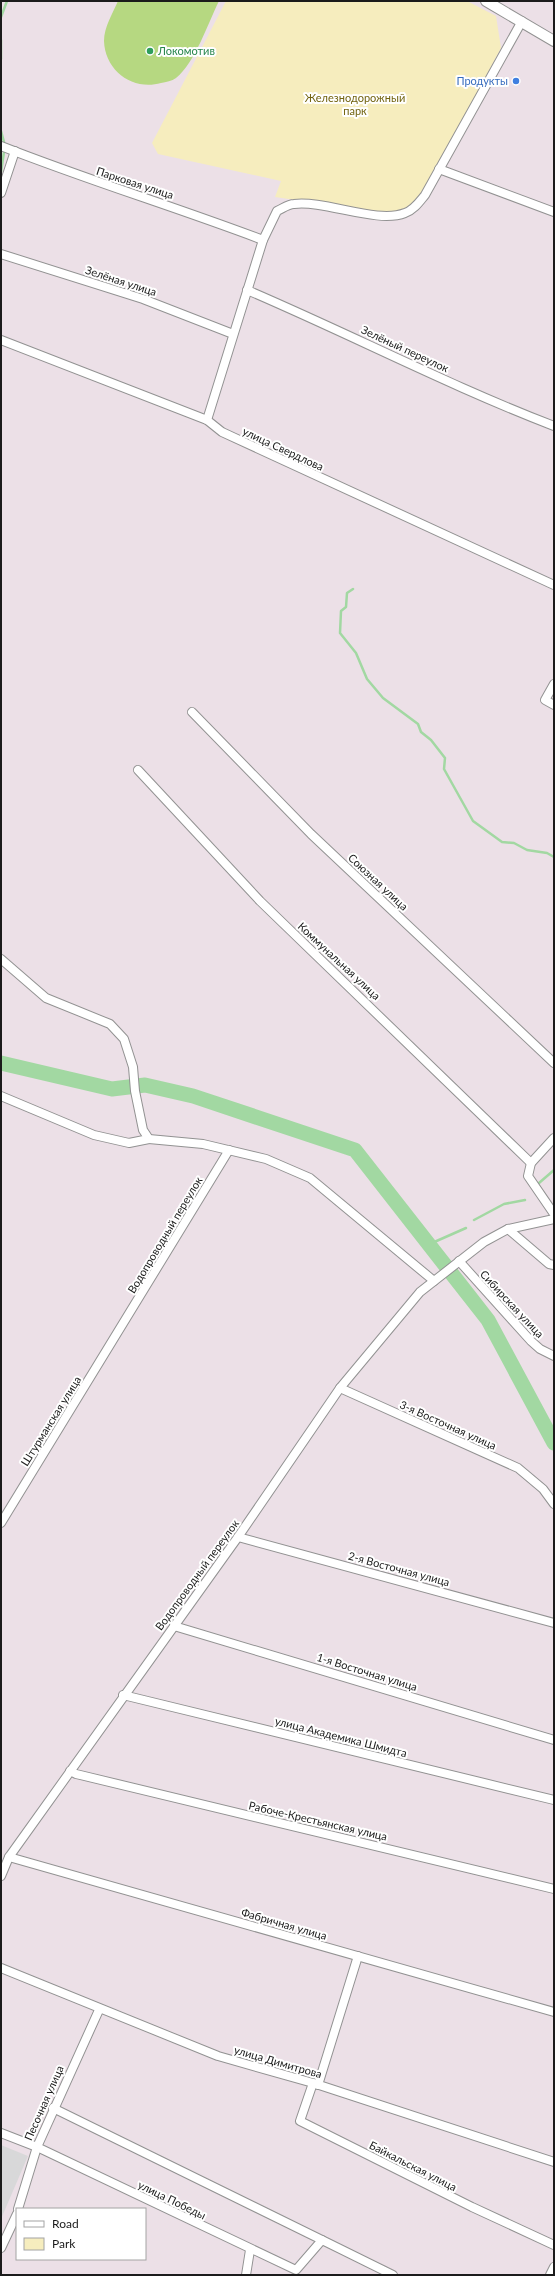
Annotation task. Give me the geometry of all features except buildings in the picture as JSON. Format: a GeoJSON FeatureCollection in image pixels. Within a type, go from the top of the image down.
{"type":"FeatureCollection","features":[{"type":"Feature","properties":{"kind":"street"},"geometry":{"type":"LineString","coordinates":[[486,1],[554,41]]}},
{"type":"Feature","properties":{"kind":"street"},"geometry":{"type":"LineString","coordinates":[[208,420],[233,334],[263,240],[277,211],[293,204],[380,215],[405,214],[414,208],[425,195],[522,21]]}},
{"type":"Feature","properties":{"kind":"street","name":"Парковая улица"},"geometry":{"type":"LineString","coordinates":[[1,146],[63,170],[196,214],[263,240]]}},
{"type":"Feature","properties":{"kind":"street"},"geometry":{"type":"LineString","coordinates":[[1,193],[15,151]]}},
{"type":"Feature","properties":{"kind":"street"},"geometry":{"type":"LineString","coordinates":[[439,169],[554,212]]}},
{"type":"Feature","properties":{"kind":"street","name":"Зелёная улица"},"geometry":{"type":"LineString","coordinates":[[1,254],[143,299],[233,334]]}},
{"type":"Feature","properties":{"kind":"street","name":"Зелёный переулок"},"geometry":{"type":"LineString","coordinates":[[247,290],[334,328],[438,377],[554,426]]}},
{"type":"Feature","properties":{"kind":"street","name":"улица Свердлова"},"geometry":{"type":"LineString","coordinates":[[1,340],[208,420],[222,432],[554,585]]}},
{"type":"Feature","properties":{"kind":"street"},"geometry":{"type":"LineString","coordinates":[[554,684],[545,700],[554,705]]}},
{"type":"Feature","properties":{"kind":"street","name":"Союзная улица"},"geometry":{"type":"LineString","coordinates":[[192,712],[311,834],[554,1063]]}},
{"type":"Feature","properties":{"kind":"street","name":"Коммунальная улица"},"geometry":{"type":"LineString","coordinates":[[138,770],[260,901],[457,1090],[530,1163]]}},
{"type":"Feature","properties":{"kind":"street"},"geometry":{"type":"LineString","coordinates":[[1,960],[46,998],[110,1024],[124,1039],[133,1067],[134,1091],[143,1130],[149,1139]]}},
{"type":"Feature","properties":{"kind":"street"},"geometry":{"type":"LineString","coordinates":[[1,1096],[94,1135],[129,1143],[149,1139],[203,1144],[266,1159],[310,1178],[434,1281]]}},
{"type":"Feature","properties":{"kind":"street"},"geometry":{"type":"LineString","coordinates":[[554,1138],[530,1163],[528,1176],[554,1214]]}},
{"type":"Feature","properties":{"kind":"street","name":"Водопроводный переулок"},"geometry":{"type":"LineString","coordinates":[[119,1331],[229,1150]]}},
{"type":"Feature","properties":{"kind":"street","name":"Водопроводный переулок"},"geometry":{"type":"LineString","coordinates":[[1,1876],[9,1857],[73,1772],[124,1695],[238,1537],[340,1388],[420,1292],[484,1242],[508,1229],[554,1219]]}},
{"type":"Feature","properties":{"kind":"street"},"geometry":{"type":"LineString","coordinates":[[508,1229],[549,1264],[554,1265]]}},
{"type":"Feature","properties":{"kind":"street","name":"Сибирская улица"},"geometry":{"type":"LineString","coordinates":[[459,1261],[531,1341],[540,1349],[554,1356]]}},
{"type":"Feature","properties":{"kind":"street","name":"Штурманская улица"},"geometry":{"type":"LineString","coordinates":[[1,1522],[119,1331]]}},
{"type":"Feature","properties":{"kind":"street","name":"3-я Восточная улица"},"geometry":{"type":"LineString","coordinates":[[340,1388],[518,1468],[543,1489],[554,1504]]}},
{"type":"Feature","properties":{"kind":"street","name":"2-я Восточная улица"},"geometry":{"type":"LineString","coordinates":[[238,1537],[554,1622]]}},
{"type":"Feature","properties":{"kind":"street","name":"1-я Восточная улица"},"geometry":{"type":"LineString","coordinates":[[174,1626],[554,1740]]}},
{"type":"Feature","properties":{"kind":"street","name":"улица Академика Шмидта"},"geometry":{"type":"LineString","coordinates":[[124,1695],[554,1800]]}},
{"type":"Feature","properties":{"kind":"street","name":"Рабоче-Крестьянская улица"},"geometry":{"type":"LineString","coordinates":[[73,1772],[554,1889]]}},
{"type":"Feature","properties":{"kind":"street","name":"Фабричная улица"},"geometry":{"type":"LineString","coordinates":[[9,1857],[554,2012]]}},
{"type":"Feature","properties":{"kind":"street"},"geometry":{"type":"LineString","coordinates":[[315,2084],[358,1956]]}},
{"type":"Feature","properties":{"kind":"street","name":"улица Димитрова"},"geometry":{"type":"LineString","coordinates":[[1,1968],[99,2010],[218,2056],[315,2084],[554,2162]]}},
{"type":"Feature","properties":{"kind":"street","name":"Песочная улица"},"geometry":{"type":"LineString","coordinates":[[18,2208],[37,2147],[53,2108],[99,2010]]}},
{"type":"Feature","properties":{"kind":"street","name":"Байкальская улица"},"geometry":{"type":"LineString","coordinates":[[315,2084],[300,2121],[472,2207],[554,2245]]}},
{"type":"Feature","properties":{"kind":"street"},"geometry":{"type":"LineString","coordinates":[[53,2108],[393,2275]]}},
{"type":"Feature","properties":{"kind":"street","name":"улица Победы"},"geometry":{"type":"LineString","coordinates":[[1,2133],[37,2147],[250,2250],[296,2270],[322,2240]]}},
{"type":"Feature","properties":{"kind":"street"},"geometry":{"type":"LineString","coordinates":[[1,2248],[16,2216]]}},
{"type":"Feature","properties":{"kind":"street"},"geometry":{"type":"LineString","coordinates":[[246,2275],[250,2250]]}},
{"type":"Feature","properties":{"kind":"street"},"geometry":{"type":"LineString","coordinates":[[550,2275],[554,2267]]}},
{"type":"Feature","properties":{"kind":"shaded area"},"geometry":{"type":"Polygon","coordinates":[[[1,2145],[28,2156],[1,2219],[1,2145]]]}},
{"type":"Feature","properties":{"kind":"green space","name":"Локомотив"},"geometry":{"type":"Polygon","coordinates":[[[118,1],[219,1],[195,53],[183,71],[173,80],[151,85],[140,84],[122,76],[115,70],[109,61],[104,36],[109,20],[118,1]]]}},
{"type":"Feature","properties":{"kind":"green space","name":"Железнодорожный парк"},"geometry":{"type":"Polygon","coordinates":[[[226,1],[467,1],[496,16],[501,48],[424,192],[414,203],[401,211],[370,211],[275,197],[281,181],[158,154],[152,143],[226,1]]]}},
{"type":"Feature","properties":{"kind":"waterway"},"geometry":{"type":"LineString","coordinates":[[1,17],[7,1]]}},
{"type":"Feature","properties":{"kind":"waterway"},"geometry":{"type":"LineString","coordinates":[[1,40],[1,59]]}},
{"type":"Feature","properties":{"kind":"waterway"},"geometry":{"type":"LineString","coordinates":[[1,131],[4,142]]}},
{"type":"Feature","properties":{"kind":"waterway"},"geometry":{"type":"LineString","coordinates":[[1,172],[4,152]]}},
{"type":"Feature","properties":{"kind":"waterway"},"geometry":{"type":"LineString","coordinates":[[353,589],[347,593],[346,607],[341,611],[340,633],[356,653],[367,679],[383,698],[418,724],[421,732],[431,740],[445,758],[444,769],[473,821],[502,842],[514,843],[527,850],[547,853],[554,857]]}},
{"type":"Feature","properties":{"kind":"waterway"},"geometry":{"type":"LineString","coordinates":[[1,1063],[112,1089],[145,1085],[193,1096],[355,1150],[488,1320],[554,1443]]}},
{"type":"Feature","properties":{"kind":"waterway"},"geometry":{"type":"LineString","coordinates":[[539,1183],[554,1170]]}},
{"type":"Feature","properties":{"kind":"waterway"},"geometry":{"type":"LineString","coordinates":[[474,1220],[504,1204],[525,1200]]}},
{"type":"Feature","properties":{"kind":"waterway"},"geometry":{"type":"LineString","coordinates":[[432,1243],[466,1228]]}},
{"type":"Feature","properties":{"kind":"place","name":"Локомотив"},"geometry":{"type":"Point","coordinates":[150,51]}},
{"type":"Feature","properties":{"kind":"place","name":"Продукты"},"geometry":{"type":"Point","coordinates":[516,81]}}]}
